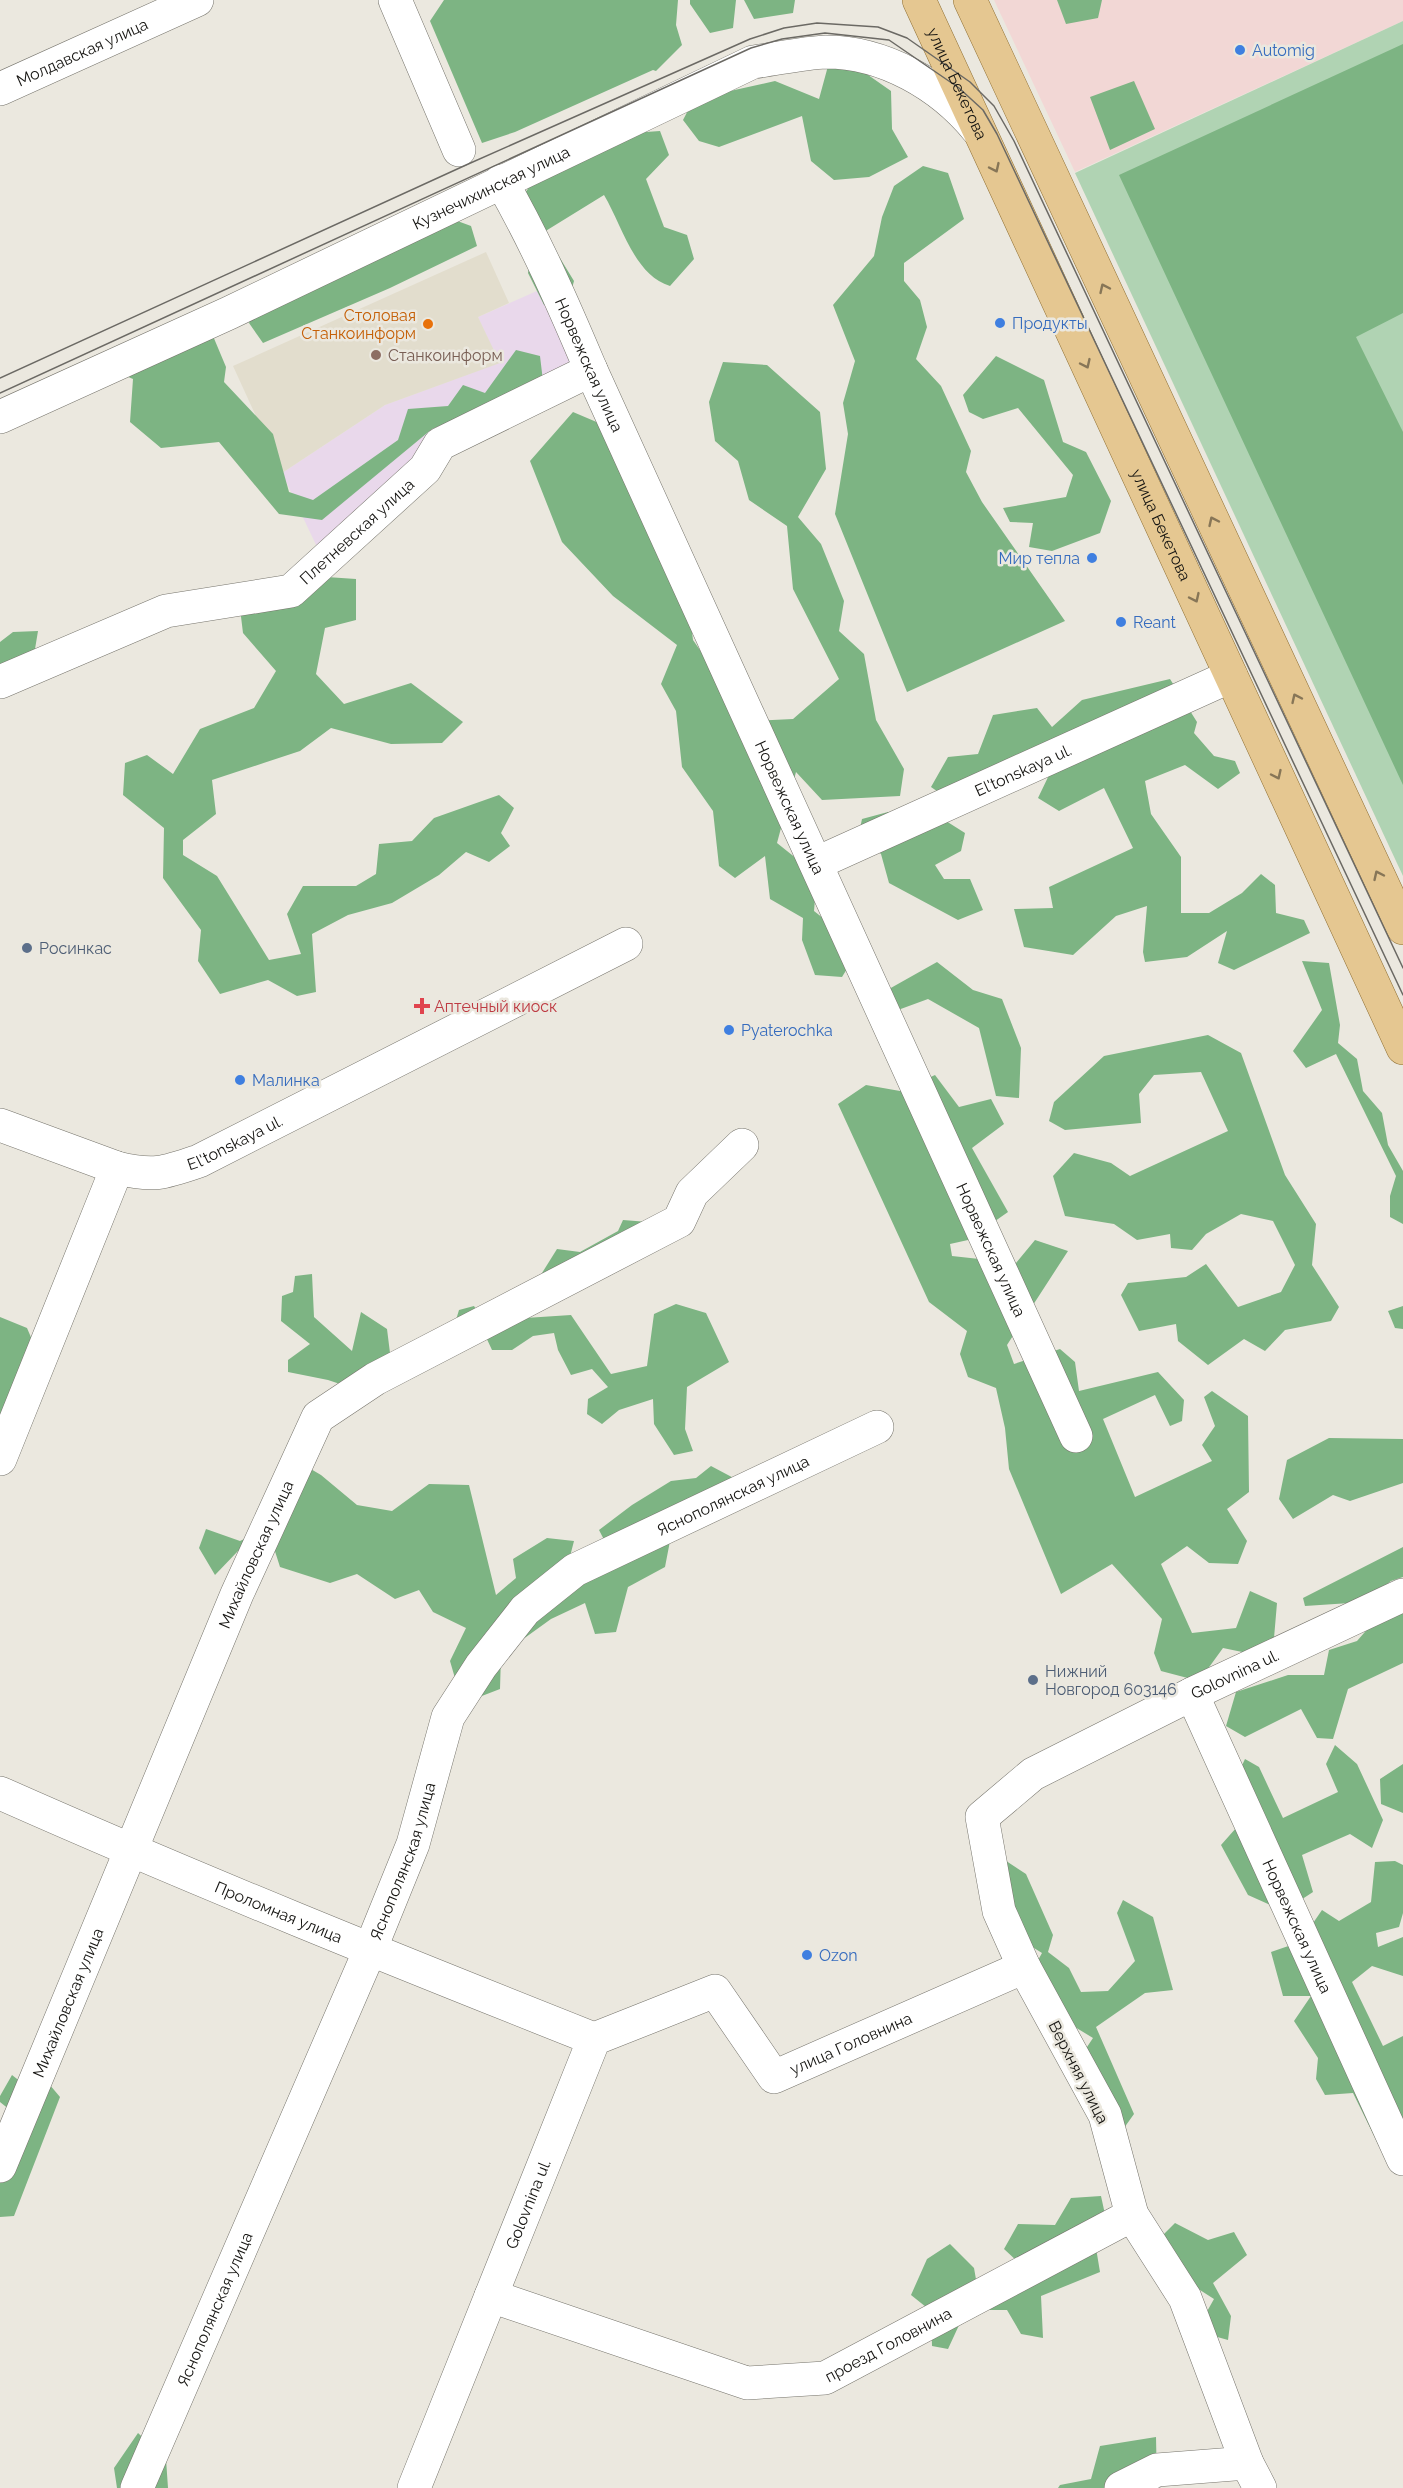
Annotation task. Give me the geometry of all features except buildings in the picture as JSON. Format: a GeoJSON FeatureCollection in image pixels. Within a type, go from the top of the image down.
{"type":"FeatureCollection","features":[{"type":"Feature","properties":{"kind":"main road","name":"улица Бекетова"},"geometry":{"type":"LineString","coordinates":[[919,0],[1403,1048]]}},
{"type":"Feature","properties":{"kind":"main road"},"geometry":{"type":"LineString","coordinates":[[970,0],[1403,928]]}},
{"type":"Feature","properties":{"kind":"street","name":"Молдавская улица"},"geometry":{"type":"LineString","coordinates":[[0,89],[197,0]]}},
{"type":"Feature","properties":{"kind":"street"},"geometry":{"type":"LineString","coordinates":[[394,0],[459,150]]}},
{"type":"Feature","properties":{"kind":"street","name":"Кузнечихинская улица"},"geometry":{"type":"LineString","coordinates":[[0,417],[229,313],[753,62],[825,52],[860,55],[904,70],[931,87],[961,110],[978,130]]}},
{"type":"Feature","properties":{"kind":"street","name":"Норвежская улица"},"geometry":{"type":"LineString","coordinates":[[501,181],[558,291],[591,370],[1076,1436]]}},
{"type":"Feature","properties":{"kind":"street","name":"Плетневская улица"},"geometry":{"type":"LineString","coordinates":[[0,682],[166,611],[291,591],[425,469],[440,444],[591,370]]}},
{"type":"Feature","properties":{"kind":"street","name":"El'tonskaya ul."},"geometry":{"type":"LineString","coordinates":[[816,863],[1231,676]]}},
{"type":"Feature","properties":{"kind":"street","name":"El'tonskaya ul."},"geometry":{"type":"LineString","coordinates":[[0,1125],[117,1168],[137,1173],[161,1173],[199,1161],[626,944]]}},
{"type":"Feature","properties":{"kind":"street","name":"Михайловская улица"},"geometry":{"type":"LineString","coordinates":[[0,2166],[237,1594],[318,1417],[375,1379],[679,1221],[692,1193],[742,1145]]}},
{"type":"Feature","properties":{"kind":"street"},"geometry":{"type":"LineString","coordinates":[[0,1459],[117,1168]]}},
{"type":"Feature","properties":{"kind":"street","name":"Яснополянская улица"},"geometry":{"type":"LineString","coordinates":[[137,2488],[370,1950],[413,1844],[448,1717],[481,1666],[525,1610],[575,1570],[877,1427]]}},
{"type":"Feature","properties":{"kind":"street","name":"Golovnina ul."},"geometry":{"type":"LineString","coordinates":[[982,1817],[1033,1774],[1192,1694],[1403,1595]]}},
{"type":"Feature","properties":{"kind":"street","name":"Норвежская улица"},"geometry":{"type":"LineString","coordinates":[[1192,1694],[1403,2158]]}},
{"type":"Feature","properties":{"kind":"street","name":"Проломная улица"},"geometry":{"type":"LineString","coordinates":[[0,1793],[130,1851],[594,2039]]}},
{"type":"Feature","properties":{"kind":"street","name":"Верхняя улица"},"geometry":{"type":"LineString","coordinates":[[982,1817],[999,1911],[1024,1967],[1105,2115],[1132,2215],[1185,2298],[1254,2475]]}},
{"type":"Feature","properties":{"kind":"street"},"geometry":{"type":"LineString","coordinates":[[594,2039],[714,1991],[774,2077],[1024,1967]]}},
{"type":"Feature","properties":{"kind":"street","name":"Golovnina ul."},"geometry":{"type":"LineString","coordinates":[[414,2488],[594,2039]]}},
{"type":"Feature","properties":{"kind":"street","name":"проезд Головнина"},"geometry":{"type":"LineString","coordinates":[[491,2296],[747,2384],[825,2378],[1132,2215]]}},
{"type":"Feature","properties":{"kind":"street"},"geometry":{"type":"LineString","coordinates":[[1121,2488],[1157,2470],[1254,2475]]}},
{"type":"Feature","properties":{"kind":"shaded area"},"geometry":{"type":"Polygon","coordinates":[[[994,0],[1403,0],[1403,21],[1075,172],[994,0]]]}},
{"type":"Feature","properties":{"kind":"shaded area","name":"Станкоинформ"},"geometry":{"type":"Polygon","coordinates":[[[486,252],[509,303],[478,317],[500,363],[385,405],[282,473],[233,366],[486,252]]]}},
{"type":"Feature","properties":{"kind":"shaded area"},"geometry":{"type":"Polygon","coordinates":[[[546,287],[572,364],[317,547],[282,473],[385,405],[499,363],[478,317],[546,287]]]}},
{"type":"Feature","properties":{"kind":"green space"},"geometry":{"type":"Polygon","coordinates":[[[444,0],[678,0],[676,25],[682,45],[656,71],[653,70],[515,132],[482,143],[430,21],[444,0]]]}},
{"type":"Feature","properties":{"kind":"green space"},"geometry":{"type":"Polygon","coordinates":[[[690,0],[736,0],[733,28],[710,33],[690,4],[690,0]]]}},
{"type":"Feature","properties":{"kind":"green space"},"geometry":{"type":"Polygon","coordinates":[[[744,0],[795,0],[793,13],[754,19],[744,0]]]}},
{"type":"Feature","properties":{"kind":"green space"},"geometry":{"type":"Polygon","coordinates":[[[1057,0],[1102,0],[1098,18],[1066,24],[1057,0]]]}},
{"type":"Feature","properties":{"kind":"green space"},"geometry":{"type":"Polygon","coordinates":[[[1403,21],[1403,876],[1075,173],[1403,21]]]}},
{"type":"Feature","properties":{"kind":"green space"},"geometry":{"type":"Polygon","coordinates":[[[1403,44],[1403,313],[1356,337],[1403,432],[1403,785],[1119,175],[1403,44]]]}},
{"type":"Feature","properties":{"kind":"green space"},"geometry":{"type":"Polygon","coordinates":[[[828,66],[861,70],[891,91],[892,129],[908,157],[869,177],[834,180],[811,161],[802,116],[719,147],[699,141],[683,120],[694,99],[775,81],[819,99],[828,66]]]}},
{"type":"Feature","properties":{"kind":"green space"},"geometry":{"type":"Polygon","coordinates":[[[1134,81],[1155,129],[1110,150],[1090,97],[1134,81]]]}},
{"type":"Feature","properties":{"kind":"green space"},"geometry":{"type":"Polygon","coordinates":[[[660,131],[669,155],[646,179],[664,227],[687,235],[694,259],[670,286],[658,280],[647,271],[630,248],[604,195],[544,232],[574,281],[567,306],[544,305],[528,273],[531,255],[519,202],[556,147],[618,134],[660,131]]]}},
{"type":"Feature","properties":{"kind":"green space"},"geometry":{"type":"Polygon","coordinates":[[[923,166],[948,173],[964,219],[904,263],[904,281],[920,300],[927,327],[916,359],[941,386],[971,451],[966,472],[982,502],[1065,621],[907,692],[835,514],[848,434],[843,403],[855,361],[833,305],[874,256],[882,217],[894,186],[923,166]]]}},
{"type":"Feature","properties":{"kind":"green space"},"geometry":{"type":"Polygon","coordinates":[[[452,219],[471,226],[477,246],[390,288],[263,343],[249,323],[256,306],[452,219]]]}},
{"type":"Feature","properties":{"kind":"green space"},"geometry":{"type":"Polygon","coordinates":[[[213,336],[226,367],[224,382],[273,434],[289,492],[313,500],[398,440],[408,409],[448,406],[463,385],[485,393],[516,350],[540,356],[545,398],[492,404],[432,429],[322,520],[279,514],[219,442],[161,448],[130,422],[133,379],[119,373],[213,336]]]}},
{"type":"Feature","properties":{"kind":"green space"},"geometry":{"type":"Polygon","coordinates":[[[996,356],[1044,380],[1063,442],[1086,452],[1111,501],[1100,533],[1052,551],[1029,547],[1033,523],[1010,522],[1003,508],[1066,497],[1073,475],[1018,408],[983,419],[969,412],[963,395],[996,356]]]}},
{"type":"Feature","properties":{"kind":"green space"},"geometry":{"type":"Polygon","coordinates":[[[723,362],[767,365],[820,412],[826,469],[798,517],[821,544],[844,601],[839,631],[864,654],[876,720],[904,769],[900,796],[822,800],[796,772],[777,843],[817,875],[814,911],[843,934],[853,959],[842,977],[815,975],[802,940],[803,918],[770,899],[765,856],[735,878],[719,866],[713,811],[682,767],[676,711],[661,684],[677,645],[613,596],[562,542],[530,461],[573,412],[613,429],[687,592],[693,640],[749,721],[793,719],[839,679],[793,589],[787,526],[749,500],[738,461],[715,441],[709,402],[723,362]]]}},
{"type":"Feature","properties":{"kind":"green space"},"geometry":{"type":"Polygon","coordinates":[[[312,576],[356,579],[356,620],[325,628],[316,674],[344,704],[411,683],[463,722],[442,743],[391,744],[331,728],[300,751],[212,780],[216,814],[183,840],[183,855],[217,876],[269,960],[301,954],[287,914],[303,886],[356,886],[376,874],[379,844],[412,841],[434,818],[499,795],[514,808],[501,833],[510,846],[489,862],[466,852],[439,875],[392,903],[348,915],[312,934],[316,992],[297,996],[268,980],[220,994],[198,961],[201,930],[163,878],[164,828],[123,795],[125,763],[147,755],[173,774],[200,729],[254,708],[276,671],[243,633],[237,584],[312,576]]]}},
{"type":"Feature","properties":{"kind":"green space"},"geometry":{"type":"Polygon","coordinates":[[[38,631],[33,661],[0,668],[0,642],[13,632],[38,631]]]}},
{"type":"Feature","properties":{"kind":"green space"},"geometry":{"type":"Polygon","coordinates":[[[1170,679],[1197,722],[1194,733],[1214,756],[1235,761],[1240,773],[1218,789],[1185,765],[1145,781],[1151,814],[1181,857],[1181,913],[1209,913],[1242,893],[1261,874],[1275,885],[1276,913],[1304,920],[1310,933],[1234,970],[1218,963],[1227,931],[1187,957],[1145,962],[1143,952],[1147,906],[1116,916],[1073,955],[1024,947],[1014,909],[1053,908],[1049,887],[1133,848],[1104,788],[1059,811],[1038,798],[1050,773],[957,805],[931,787],[948,757],[978,754],[993,715],[1037,708],[1052,727],[1082,700],[1170,679]]]}},
{"type":"Feature","properties":{"kind":"green space"},"geometry":{"type":"Polygon","coordinates":[[[888,812],[920,833],[946,821],[965,833],[961,851],[935,865],[944,879],[970,879],[983,910],[958,920],[889,883],[881,854],[858,838],[862,819],[888,812]]]}},
{"type":"Feature","properties":{"kind":"green space"},"geometry":{"type":"Polygon","coordinates":[[[1302,961],[1329,963],[1340,1025],[1338,1043],[1357,1059],[1363,1091],[1382,1113],[1388,1145],[1403,1171],[1403,1224],[1390,1217],[1390,1196],[1396,1176],[1336,1054],[1306,1068],[1293,1051],[1322,1010],[1302,961]]]}},
{"type":"Feature","properties":{"kind":"green space"},"geometry":{"type":"Polygon","coordinates":[[[937,962],[973,990],[1002,999],[1021,1048],[1019,1098],[996,1096],[979,1028],[928,999],[898,1010],[889,989],[937,962]]]}},
{"type":"Feature","properties":{"kind":"green space"},"geometry":{"type":"Polygon","coordinates":[[[1208,1035],[1241,1053],[1285,1175],[1316,1224],[1312,1265],[1339,1307],[1331,1321],[1285,1330],[1265,1351],[1244,1339],[1208,1365],[1178,1341],[1176,1324],[1139,1331],[1121,1295],[1128,1283],[1186,1277],[1206,1264],[1238,1307],[1281,1292],[1295,1265],[1273,1221],[1241,1214],[1206,1234],[1192,1250],[1171,1248],[1170,1234],[1137,1240],[1114,1224],[1065,1216],[1053,1176],[1074,1153],[1111,1163],[1130,1176],[1228,1131],[1201,1072],[1154,1075],[1139,1094],[1141,1123],[1065,1130],[1049,1121],[1054,1102],[1104,1056],[1208,1035]]]}},
{"type":"Feature","properties":{"kind":"green space"},"geometry":{"type":"Polygon","coordinates":[[[935,1075],[959,1107],[991,1099],[1004,1124],[972,1148],[1008,1212],[968,1240],[950,1244],[952,1256],[1016,1263],[1035,1240],[1068,1251],[1007,1345],[1014,1364],[1060,1349],[1075,1362],[1079,1391],[1158,1372],[1184,1400],[1182,1421],[1170,1426],[1155,1395],[1103,1419],[1135,1497],[1212,1461],[1202,1445],[1215,1426],[1204,1397],[1212,1391],[1248,1416],[1249,1492],[1227,1509],[1247,1541],[1238,1564],[1209,1563],[1187,1546],[1161,1564],[1192,1633],[1236,1628],[1250,1591],[1277,1603],[1274,1638],[1247,1653],[1223,1648],[1199,1681],[1161,1671],[1154,1653],[1162,1619],[1112,1564],[1061,1594],[1009,1469],[1005,1428],[996,1388],[968,1377],[960,1354],[967,1331],[929,1302],[838,1104],[866,1085],[900,1091],[935,1075]]]}},
{"type":"Feature","properties":{"kind":"green space"},"geometry":{"type":"Polygon","coordinates":[[[623,1220],[648,1222],[548,1298],[542,1273],[557,1249],[580,1252],[618,1231],[623,1220]]]}},
{"type":"Feature","properties":{"kind":"green space"},"geometry":{"type":"Polygon","coordinates":[[[312,1274],[314,1317],[352,1351],[361,1312],[387,1329],[391,1361],[352,1388],[328,1380],[288,1372],[288,1360],[310,1344],[281,1321],[282,1296],[293,1292],[295,1276],[312,1274]]]}},
{"type":"Feature","properties":{"kind":"green space"},"geometry":{"type":"Polygon","coordinates":[[[676,1304],[706,1313],[729,1362],[687,1387],[685,1429],[693,1451],[674,1455],[654,1424],[653,1399],[619,1410],[602,1424],[587,1414],[588,1399],[608,1387],[592,1369],[571,1375],[558,1350],[554,1333],[533,1336],[512,1350],[492,1350],[485,1335],[452,1333],[459,1310],[474,1306],[489,1330],[510,1319],[571,1315],[611,1374],[647,1366],[654,1314],[676,1304]]]}},
{"type":"Feature","properties":{"kind":"green space"},"geometry":{"type":"Polygon","coordinates":[[[1403,1306],[1403,1329],[1395,1328],[1388,1311],[1403,1306]]]}},
{"type":"Feature","properties":{"kind":"green space"},"geometry":{"type":"Polygon","coordinates":[[[0,1317],[27,1328],[36,1349],[0,1422],[0,1317]]]}},
{"type":"Feature","properties":{"kind":"green space"},"geometry":{"type":"Polygon","coordinates":[[[1329,1438],[1403,1439],[1403,1483],[1350,1501],[1333,1495],[1293,1519],[1279,1499],[1287,1460],[1329,1438]]]}},
{"type":"Feature","properties":{"kind":"green space"},"geometry":{"type":"Polygon","coordinates":[[[292,1458],[321,1475],[357,1505],[392,1511],[429,1484],[469,1485],[496,1595],[516,1578],[513,1559],[547,1538],[574,1541],[567,1568],[613,1557],[599,1530],[632,1505],[671,1481],[696,1478],[711,1466],[743,1483],[675,1515],[665,1567],[628,1587],[616,1632],[595,1634],[585,1603],[551,1619],[501,1655],[500,1689],[474,1699],[457,1685],[450,1661],[466,1628],[433,1612],[419,1590],[395,1599],[357,1574],[330,1583],[280,1567],[273,1545],[238,1551],[215,1575],[199,1548],[206,1529],[240,1541],[278,1523],[292,1458]]]}},
{"type":"Feature","properties":{"kind":"green space"},"geometry":{"type":"Polygon","coordinates":[[[1403,1547],[1403,1577],[1391,1581],[1365,1602],[1305,1606],[1303,1598],[1403,1547]]]}},
{"type":"Feature","properties":{"kind":"green space"},"geometry":{"type":"Polygon","coordinates":[[[1385,1609],[1403,1611],[1403,1663],[1348,1689],[1333,1739],[1317,1738],[1301,1709],[1245,1737],[1226,1726],[1236,1692],[1288,1675],[1324,1675],[1329,1650],[1357,1641],[1385,1609]]]}},
{"type":"Feature","properties":{"kind":"green space"},"geometry":{"type":"Polygon","coordinates":[[[1335,1745],[1357,1764],[1383,1820],[1372,1848],[1350,1834],[1302,1855],[1313,1892],[1284,1911],[1248,1895],[1221,1845],[1252,1810],[1237,1776],[1245,1759],[1259,1767],[1283,1818],[1338,1792],[1326,1764],[1335,1745]]]}},
{"type":"Feature","properties":{"kind":"green space"},"geometry":{"type":"Polygon","coordinates":[[[1403,1764],[1403,1813],[1381,1804],[1380,1779],[1403,1764]]]}},
{"type":"Feature","properties":{"kind":"green space"},"geometry":{"type":"Polygon","coordinates":[[[997,1855],[1026,1874],[1053,1935],[1048,1952],[1069,1968],[1081,1992],[1108,1991],[1135,1961],[1117,1913],[1123,1900],[1153,1917],[1173,1990],[1145,1993],[1096,2027],[1134,2114],[1124,2128],[1075,2065],[1093,2038],[1047,2010],[1032,1971],[1042,1953],[1013,1935],[997,1855]]]}},
{"type":"Feature","properties":{"kind":"green space"},"geometry":{"type":"Polygon","coordinates":[[[1395,1861],[1403,1865],[1403,1913],[1399,1927],[1376,1933],[1378,1947],[1403,1937],[1403,1976],[1372,1966],[1352,1982],[1383,2046],[1403,2036],[1403,2151],[1379,2146],[1353,2093],[1325,2095],[1316,2079],[1318,2058],[1294,2021],[1311,1996],[1283,1996],[1271,1952],[1300,1942],[1322,1910],[1339,1921],[1371,1902],[1375,1862],[1395,1861]]]}},
{"type":"Feature","properties":{"kind":"green space"},"geometry":{"type":"Polygon","coordinates":[[[12,2075],[26,2086],[44,2078],[60,2097],[14,2216],[0,2217],[0,2181],[15,2114],[0,2102],[0,2096],[12,2075]]]}},
{"type":"Feature","properties":{"kind":"green space"},"geometry":{"type":"Polygon","coordinates":[[[1101,2196],[1106,2219],[1095,2242],[1100,2272],[1041,2296],[1043,2338],[1021,2334],[1007,2310],[966,2310],[948,2349],[932,2346],[931,2311],[911,2295],[927,2259],[950,2244],[974,2268],[980,2302],[1033,2276],[1004,2249],[1018,2224],[1055,2225],[1071,2198],[1101,2196]]]}},
{"type":"Feature","properties":{"kind":"green space"},"geometry":{"type":"Polygon","coordinates":[[[1175,2223],[1208,2240],[1234,2232],[1247,2255],[1213,2283],[1231,2316],[1228,2340],[1196,2331],[1214,2299],[1164,2267],[1156,2242],[1175,2223]]]}},
{"type":"Feature","properties":{"kind":"green space"},"geometry":{"type":"Polygon","coordinates":[[[138,2433],[166,2459],[168,2488],[117,2488],[114,2468],[138,2433]]]}},
{"type":"Feature","properties":{"kind":"green space"},"geometry":{"type":"Polygon","coordinates":[[[1156,2437],[1157,2486],[1149,2488],[1058,2488],[1060,2485],[1091,2479],[1100,2446],[1156,2437]]]}},
{"type":"Feature","properties":{"kind":"tram line"},"geometry":{"type":"LineString","coordinates":[[0,378],[466,165],[750,39],[784,28],[817,23],[878,27],[907,38],[970,82],[994,106],[1014,141],[1403,968]]}},
{"type":"Feature","properties":{"kind":"tram line"},"geometry":{"type":"LineString","coordinates":[[0,393],[751,48],[782,39],[825,33],[889,40],[959,88],[983,110],[997,134],[1403,995]]}},
{"type":"Feature","properties":{"kind":"place","name":"Automig"},"geometry":{"type":"Point","coordinates":[1240,50]}},
{"type":"Feature","properties":{"kind":"place","name":"Продукты"},"geometry":{"type":"Point","coordinates":[1000,323]}},
{"type":"Feature","properties":{"kind":"place","name":"Столовая Станкоинформ"},"geometry":{"type":"Point","coordinates":[428,324]}},
{"type":"Feature","properties":{"kind":"place","name":"Станкоинформ"},"geometry":{"type":"Point","coordinates":[376,355]}},
{"type":"Feature","properties":{"kind":"place","name":"Мир тепла"},"geometry":{"type":"Point","coordinates":[1092,558]}},
{"type":"Feature","properties":{"kind":"place","name":"Reant"},"geometry":{"type":"Point","coordinates":[1121,622]}},
{"type":"Feature","properties":{"kind":"place","name":"Росинкас"},"geometry":{"type":"Point","coordinates":[27,948]}},
{"type":"Feature","properties":{"kind":"place","name":"Аптечный киоск"},"geometry":{"type":"Point","coordinates":[422,1006]}},
{"type":"Feature","properties":{"kind":"place","name":"Pyaterochka"},"geometry":{"type":"Point","coordinates":[729,1030]}},
{"type":"Feature","properties":{"kind":"place","name":"Малинка"},"geometry":{"type":"Point","coordinates":[240,1080]}},
{"type":"Feature","properties":{"kind":"place","name":"Нижний Новгород 603146"},"geometry":{"type":"Point","coordinates":[1033,1680]}},
{"type":"Feature","properties":{"kind":"place","name":"Ozon"},"geometry":{"type":"Point","coordinates":[807,1955]}}]}
